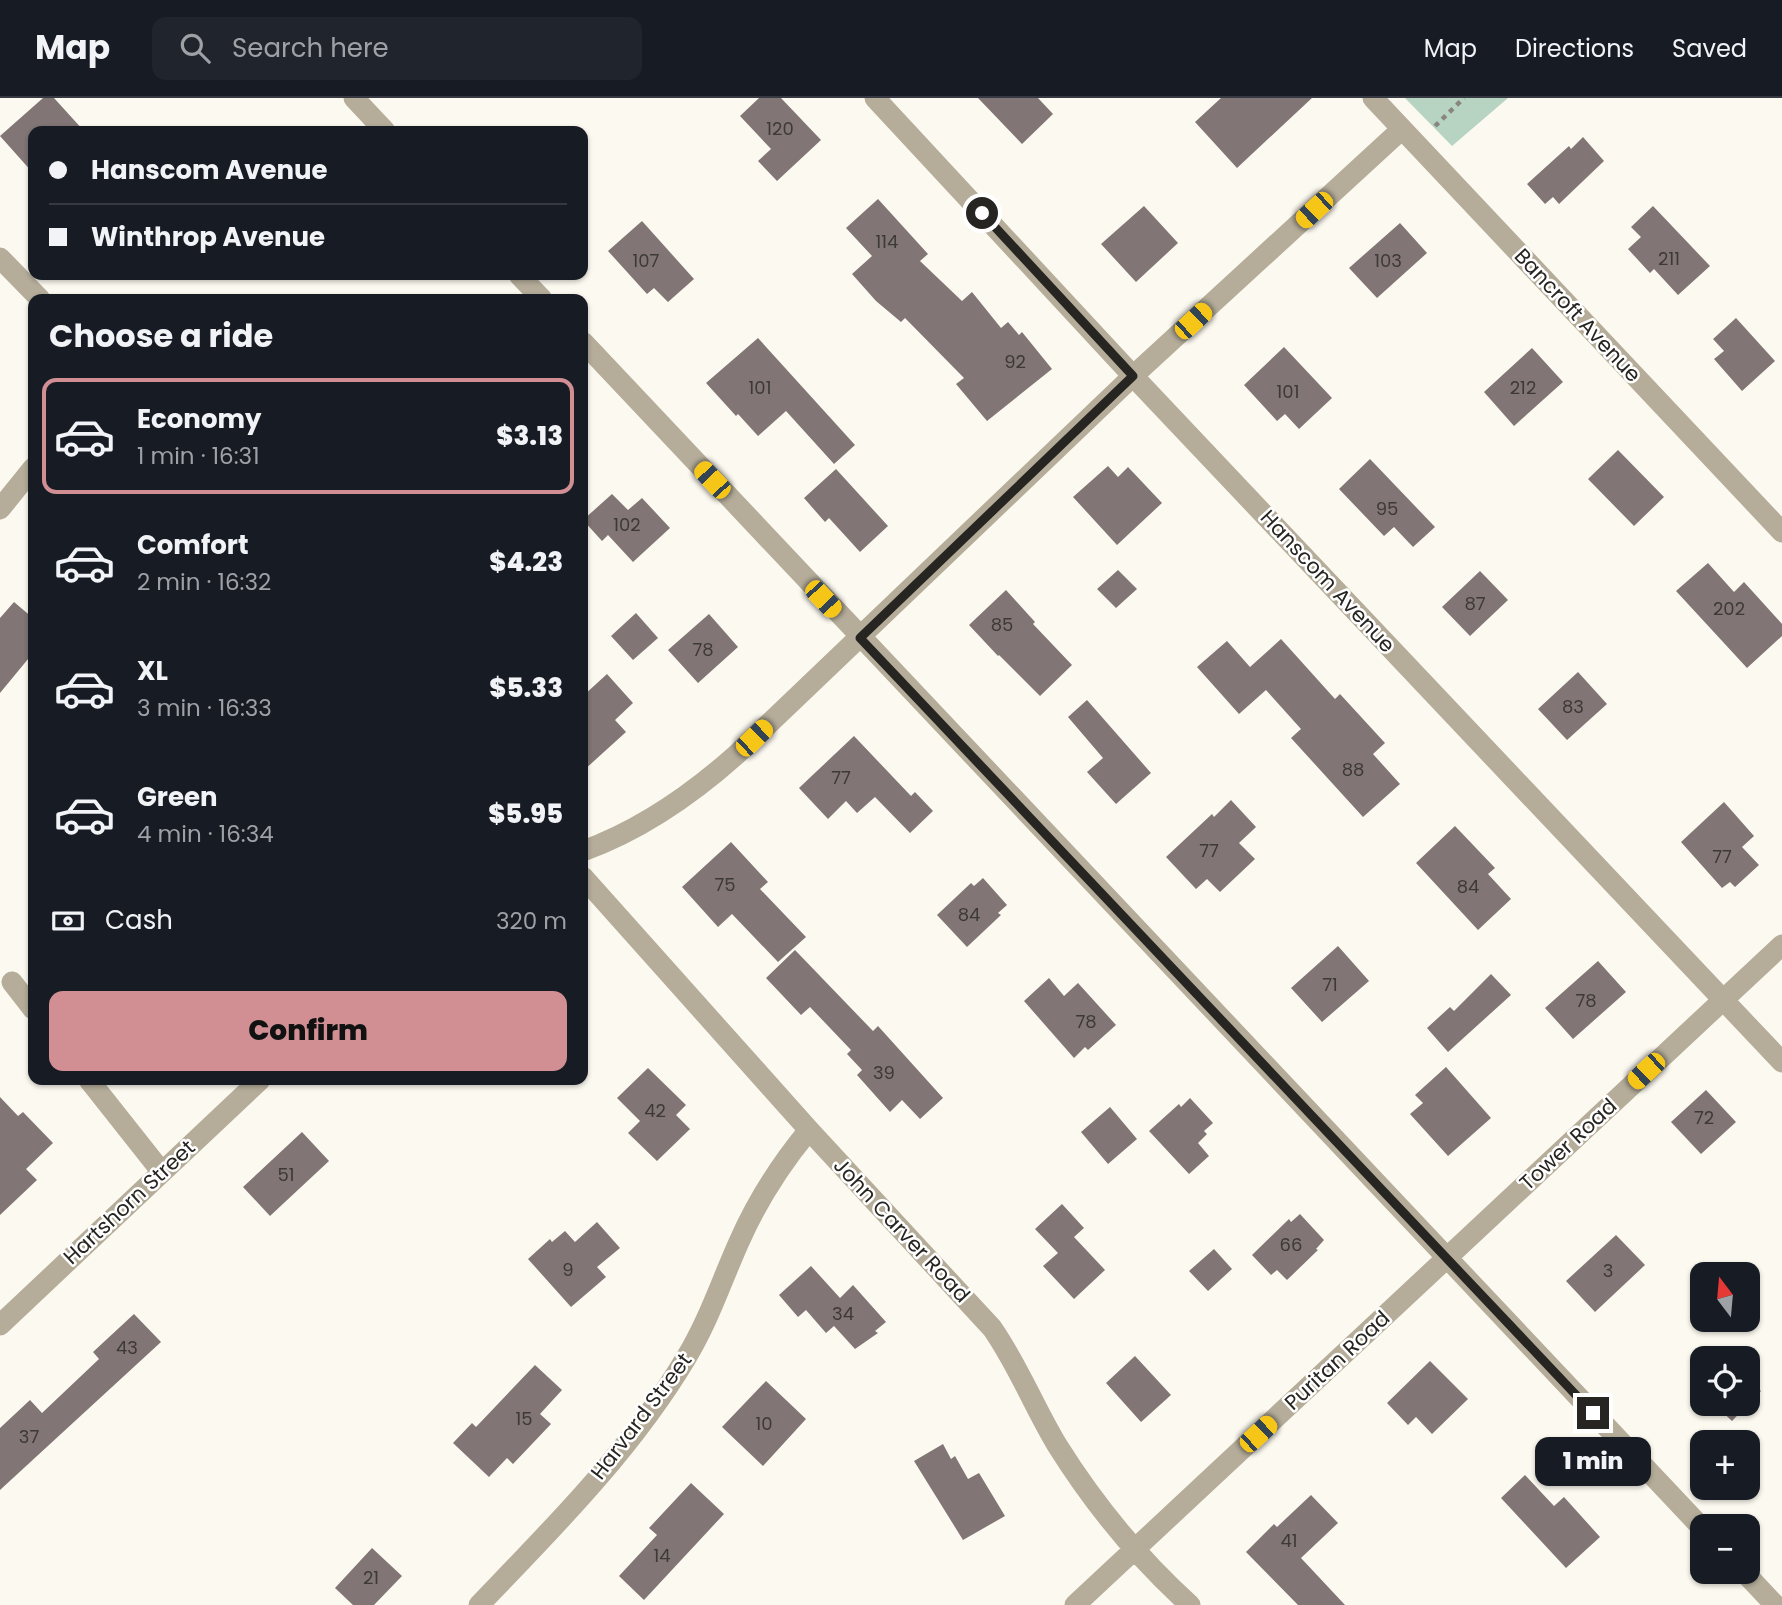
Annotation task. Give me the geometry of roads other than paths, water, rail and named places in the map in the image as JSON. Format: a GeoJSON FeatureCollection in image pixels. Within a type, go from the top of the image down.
{"type":"FeatureCollection","features":[{"type":"Feature","properties":{"kind":"street"},"geometry":{"type":"LineString","coordinates":[[354,98],[380,126]]}},
{"type":"Feature","properties":{"kind":"street","name":"Hanscom Avenue"},"geometry":{"type":"LineString","coordinates":[[875,98],[1133,376],[1782,1062]]}},
{"type":"Feature","properties":{"kind":"street","name":"Bancroft Avenue"},"geometry":{"type":"LineString","coordinates":[[1373,98],[1782,532]]}},
{"type":"Feature","properties":{"kind":"street"},"geometry":{"type":"LineString","coordinates":[[588,849],[646,823],[709,780],[1133,376],[1409,136]]}},
{"type":"Feature","properties":{"kind":"street"},"geometry":{"type":"LineString","coordinates":[[0,258],[35,294]]}},
{"type":"Feature","properties":{"kind":"street"},"geometry":{"type":"LineString","coordinates":[[524,280],[537,294]]}},
{"type":"Feature","properties":{"kind":"street"},"geometry":{"type":"LineString","coordinates":[[588,347],[1690,1514]]}},
{"type":"Feature","properties":{"kind":"street"},"geometry":{"type":"LineString","coordinates":[[0,509],[28,474]]}},
{"type":"Feature","properties":{"kind":"street","name":"John Carver Road"},"geometry":{"type":"LineString","coordinates":[[588,883],[809,1130],[992,1328],[1011,1357],[1056,1444],[1133,1549],[1190,1605]]}},
{"type":"Feature","properties":{"kind":"street","name":"Tower Road"},"geometry":{"type":"LineString","coordinates":[[1446,1258],[1782,944]]}},
{"type":"Feature","properties":{"kind":"street"},"geometry":{"type":"LineString","coordinates":[[12,982],[28,1003]]}},
{"type":"Feature","properties":{"kind":"street"},"geometry":{"type":"LineString","coordinates":[[93,1085],[161,1171]]}},
{"type":"Feature","properties":{"kind":"street","name":"Hartshorn Street"},"geometry":{"type":"LineString","coordinates":[[0,1325],[255,1085]]}},
{"type":"Feature","properties":{"kind":"street","name":"Harvard Street"},"geometry":{"type":"LineString","coordinates":[[479,1605],[602,1471],[663,1393],[708,1319],[738,1243],[756,1208],[776,1172],[809,1130]]}},
{"type":"Feature","properties":{"kind":"street","name":"Puritan Road"},"geometry":{"type":"LineString","coordinates":[[1075,1605],[1446,1258]]}},
{"type":"Feature","properties":{"kind":"street"},"geometry":{"type":"LineString","coordinates":[[1755,1584],[1775,1605]]}}]}
